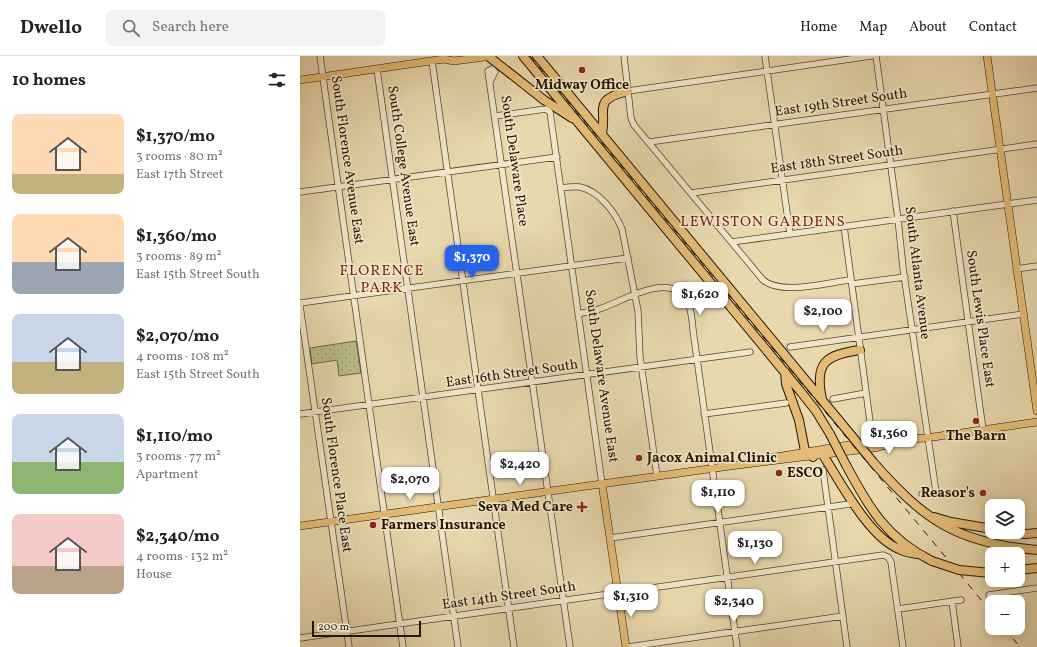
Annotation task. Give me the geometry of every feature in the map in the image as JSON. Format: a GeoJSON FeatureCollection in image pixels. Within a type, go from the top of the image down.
{"type":"FeatureCollection","features":[{"type":"Feature","properties":{"kind":"highway"},"geometry":{"type":"LineString","coordinates":[[490,56],[544,100],[576,120]]}},
{"type":"Feature","properties":{"kind":"highway"},"geometry":{"type":"LineString","coordinates":[[523,56],[785,371],[816,411],[869,506],[881,524],[898,541],[917,554],[932,561],[959,570],[985,572]]}},
{"type":"Feature","properties":{"kind":"highway"},"geometry":{"type":"LineString","coordinates":[[540,59],[873,462],[905,497],[924,514],[950,530],[976,540],[1011,547],[1037,550]]}},
{"type":"Feature","properties":{"kind":"highway"},"geometry":{"type":"LineString","coordinates":[[602,134],[604,124],[603,108],[606,100],[612,95],[628,91]]}},
{"type":"Feature","properties":{"kind":"highway"},"geometry":{"type":"LineString","coordinates":[[823,401],[819,378],[824,363],[836,354],[860,350]]}},
{"type":"Feature","properties":{"kind":"highway"},"geometry":{"type":"LineString","coordinates":[[785,371],[786,384],[799,420],[805,451],[813,457]]}},
{"type":"Feature","properties":{"kind":"highway"},"geometry":{"type":"LineString","coordinates":[[823,455],[868,523],[882,538],[898,549],[917,554]]}},
{"type":"Feature","properties":{"kind":"highway"},"geometry":{"type":"LineString","coordinates":[[924,514],[951,522],[985,528]]}},
{"type":"Feature","properties":{"kind":"highway"},"geometry":{"type":"LineString","coordinates":[[1025,534],[1037,533]]}},
{"type":"Feature","properties":{"kind":"highway"},"geometry":{"type":"LineString","coordinates":[[1025,569],[1037,568]]}},
{"type":"Feature","properties":{"kind":"main road"},"geometry":{"type":"LineString","coordinates":[[300,80],[432,61],[452,56]]}},
{"type":"Feature","properties":{"kind":"main road"},"geometry":{"type":"LineString","coordinates":[[444,59],[454,61],[490,56]]}},
{"type":"Feature","properties":{"kind":"main road"},"geometry":{"type":"LineString","coordinates":[[987,56],[1037,411]]}},
{"type":"Feature","properties":{"kind":"main road"},"geometry":{"type":"LineString","coordinates":[[742,464],[813,457],[911,439],[1037,422]]}},
{"type":"Feature","properties":{"kind":"main road"},"geometry":{"type":"LineString","coordinates":[[300,526],[712,469],[805,451],[873,445]]}},
{"type":"Feature","properties":{"kind":"main road","name":"South Delaware Avenue East"},"geometry":{"type":"LineString","coordinates":[[602,484],[627,647]]}},
{"type":"Feature","properties":{"kind":"street","name":"South Florence Avenue East"},"geometry":{"type":"LineString","coordinates":[[320,56],[403,647]]}},
{"type":"Feature","properties":{"kind":"street"},"geometry":{"type":"LineString","coordinates":[[624,56],[632,121],[763,280],[772,286],[797,287],[905,277]]}},
{"type":"Feature","properties":{"kind":"street"},"geometry":{"type":"LineString","coordinates":[[765,56],[790,234]]}},
{"type":"Feature","properties":{"kind":"street"},"geometry":{"type":"LineString","coordinates":[[628,91],[871,56]]}},
{"type":"Feature","properties":{"kind":"street","name":"South Atlanta Avenue"},"geometry":{"type":"LineString","coordinates":[[876,56],[912,329],[936,492],[922,494]]}},
{"type":"Feature","properties":{"kind":"street"},"geometry":{"type":"LineString","coordinates":[[432,61],[514,647]]}},
{"type":"Feature","properties":{"kind":"street","name":"South College Avenue East"},"geometry":{"type":"LineString","coordinates":[[377,69],[458,647]]}},
{"type":"Feature","properties":{"kind":"street","name":"South Delaware Place"},"geometry":{"type":"LineString","coordinates":[[490,82],[570,647]]}},
{"type":"Feature","properties":{"kind":"street","name":"East 19th Street South"},"geometry":{"type":"LineString","coordinates":[[649,142],[1037,88]]}},
{"type":"Feature","properties":{"kind":"street","name":"South Delaware Avenue East"},"geometry":{"type":"LineString","coordinates":[[495,116],[549,110],[551,114],[602,484]]}},
{"type":"Feature","properties":{"kind":"street","name":"East 18th Street South"},"geometry":{"type":"LineString","coordinates":[[691,193],[1037,144]]}},
{"type":"Feature","properties":{"kind":"street"},"geometry":{"type":"LineString","coordinates":[[300,192],[557,157]]}},
{"type":"Feature","properties":{"kind":"street"},"geometry":{"type":"LineString","coordinates":[[561,188],[582,187],[597,195],[619,222],[628,258],[638,317],[642,368],[657,476]]}},
{"type":"Feature","properties":{"kind":"street"},"geometry":{"type":"LineString","coordinates":[[732,242],[1037,200]]}},
{"type":"Feature","properties":{"kind":"street","name":"South Lewis Place East"},"geometry":{"type":"LineString","coordinates":[[953,211],[983,430]]}},
{"type":"Feature","properties":{"kind":"street"},"geometry":{"type":"LineString","coordinates":[[844,226],[873,445]]}},
{"type":"Feature","properties":{"kind":"street"},"geometry":{"type":"LineString","coordinates":[[300,304],[354,295],[408,289],[628,258]]}},
{"type":"Feature","properties":{"kind":"street"},"geometry":{"type":"LineString","coordinates":[[1016,269],[1037,266]]}},
{"type":"Feature","properties":{"kind":"street"},"geometry":{"type":"LineString","coordinates":[[578,314],[602,309],[634,294],[654,289],[674,290],[683,296],[689,308],[737,647]]}},
{"type":"Feature","properties":{"kind":"street","name":"South Florence Place East"},"geometry":{"type":"LineString","coordinates":[[300,304],[348,647]]}},
{"type":"Feature","properties":{"kind":"street"},"geometry":{"type":"LineString","coordinates":[[790,347],[858,336],[1023,314]]}},
{"type":"Feature","properties":{"kind":"street","name":"East 16th Street South"},"geometry":{"type":"LineString","coordinates":[[300,414],[750,352]]}},
{"type":"Feature","properties":{"kind":"street"},"geometry":{"type":"LineString","coordinates":[[833,399],[866,393]]}},
{"type":"Feature","properties":{"kind":"street"},"geometry":{"type":"LineString","coordinates":[[704,414],[786,402]]}},
{"type":"Feature","properties":{"kind":"street"},"geometry":{"type":"LineString","coordinates":[[823,470],[847,647]]}},
{"type":"Feature","properties":{"kind":"street"},"geometry":{"type":"LineString","coordinates":[[610,538],[850,504]]}},
{"type":"Feature","properties":{"kind":"street","name":"East 14th Street South"},"geometry":{"type":"LineString","coordinates":[[300,638],[883,555],[888,557],[891,562],[898,609]]}},
{"type":"Feature","properties":{"kind":"street"},"geometry":{"type":"LineString","coordinates":[[988,595],[1037,588]]}},
{"type":"Feature","properties":{"kind":"street"},"geometry":{"type":"LineString","coordinates":[[903,647],[898,609],[961,600]]}},
{"type":"Feature","properties":{"kind":"street"},"geometry":{"type":"LineString","coordinates":[[952,601],[958,647]]}},
{"type":"Feature","properties":{"kind":"street"},"geometry":{"type":"LineString","coordinates":[[627,647],[843,616]]}},
{"type":"Feature","properties":{"kind":"green space"},"geometry":{"type":"Polygon","coordinates":[[[356,341],[361,373],[339,376],[337,360],[312,364],[310,348],[356,341]]]}},
{"type":"Feature","properties":{"kind":"railway"},"geometry":{"type":"LineString","coordinates":[[530,56],[985,605]]}},
{"type":"Feature","properties":{"kind":"railway"},"geometry":{"type":"LineString","coordinates":[[1010,635],[1020,647]]}},
{"type":"Feature","properties":{"kind":"place","name":"Midway Office"},"geometry":{"type":"Point","coordinates":[582,70]}},
{"type":"Feature","properties":{"kind":"place","name":"The Barn"},"geometry":{"type":"Point","coordinates":[976,421]}},
{"type":"Feature","properties":{"kind":"place","name":"Jacox Animal Clinic"},"geometry":{"type":"Point","coordinates":[639,458]}},
{"type":"Feature","properties":{"kind":"place","name":"ESCO"},"geometry":{"type":"Point","coordinates":[779,473]}},
{"type":"Feature","properties":{"kind":"place","name":"Reasor's"},"geometry":{"type":"Point","coordinates":[983,493]}},
{"type":"Feature","properties":{"kind":"place","name":"Seva Med Care"},"geometry":{"type":"Point","coordinates":[582,507]}},
{"type":"Feature","properties":{"kind":"place","name":"Farmers Insurance"},"geometry":{"type":"Point","coordinates":[373,525]}},
{"type":"Feature","properties":{"kind":"district","name":"LEWISTON GARDENS"},"geometry":{"type":"Point","coordinates":[763,222]}},
{"type":"Feature","properties":{"kind":"district","name":"FLORENCE PARK"},"geometry":{"type":"Point","coordinates":[382,280]}}]}
